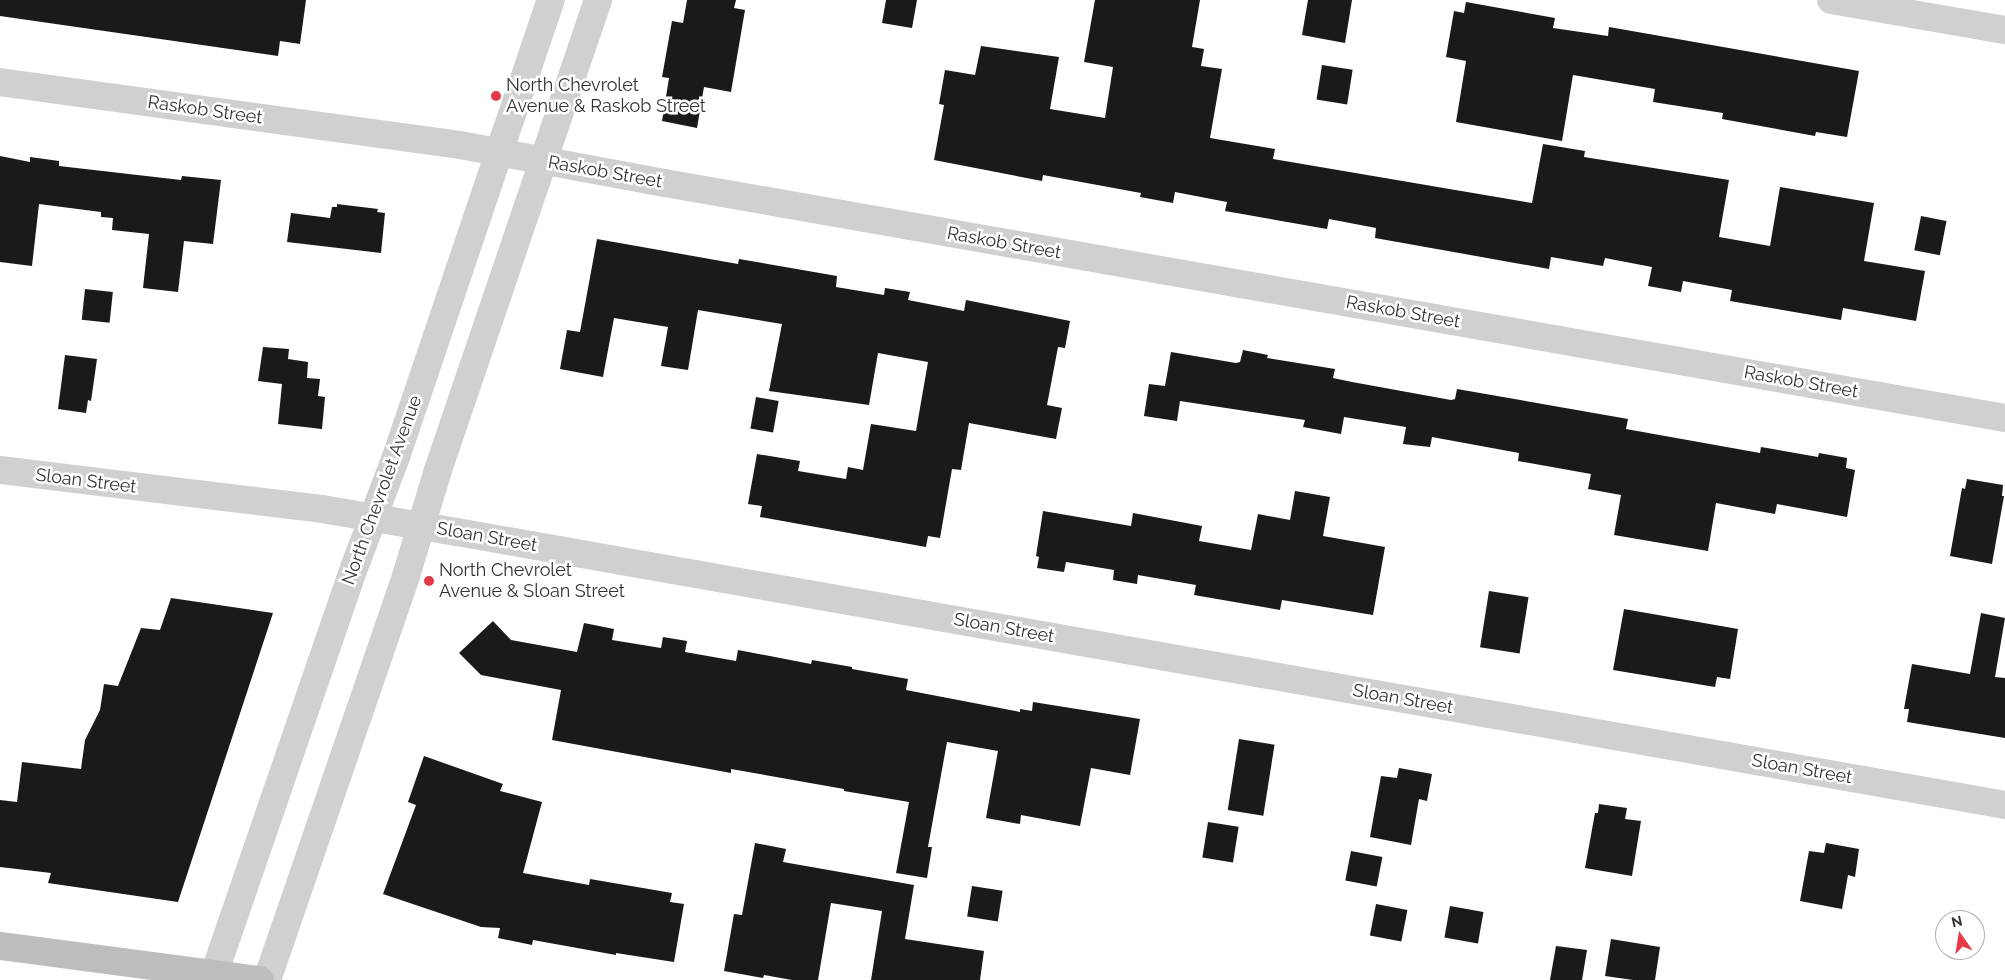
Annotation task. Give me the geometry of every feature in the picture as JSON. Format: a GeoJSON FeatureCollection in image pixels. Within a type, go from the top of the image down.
{"type":"FeatureCollection","features":[{"type":"Feature","properties":{"kind":"main road"},"geometry":{"type":"LineString","coordinates":[[0,946],[213,977],[260,980]]}},
{"type":"Feature","properties":{"kind":"street","name":"North Chevrolet Avenue"},"geometry":{"type":"LineString","coordinates":[[213,977],[396,457],[551,0]]}},
{"type":"Feature","properties":{"kind":"street"},"geometry":{"type":"LineString","coordinates":[[267,980],[406,576],[420,526],[598,0]]}},
{"type":"Feature","properties":{"kind":"street"},"geometry":{"type":"LineString","coordinates":[[1830,0],[2005,30]]}},
{"type":"Feature","properties":{"kind":"street","name":"Raskob Street"},"geometry":{"type":"LineString","coordinates":[[0,82],[433,141],[2005,418]]}},
{"type":"Feature","properties":{"kind":"street","name":"Sloan Street"},"geometry":{"type":"LineString","coordinates":[[0,470],[322,509],[2005,805]]}},
{"type":"Feature","properties":{"kind":"building"},"geometry":{"type":"Polygon","coordinates":[[[0,0],[306,0],[300,44],[280,41],[278,56],[0,16],[0,0]]]}},
{"type":"Feature","properties":{"kind":"building"},"geometry":{"type":"Polygon","coordinates":[[[687,0],[736,0],[734,8],[745,10],[731,92],[704,87],[697,128],[662,121],[669,78],[662,77],[672,21],[683,23],[687,0]]]}},
{"type":"Feature","properties":{"kind":"building"},"geometry":{"type":"Polygon","coordinates":[[[886,0],[917,0],[912,28],[882,23],[886,0]]]}},
{"type":"Feature","properties":{"kind":"building"},"geometry":{"type":"Polygon","coordinates":[[[1095,0],[1200,0],[1192,47],[1204,49],[1201,66],[1222,69],[1210,138],[1275,149],[1273,159],[1532,203],[1543,144],[1585,151],[1584,157],[1729,180],[1719,237],[1770,246],[1780,187],[1874,203],[1864,261],[1925,271],[1916,321],[1843,308],[1841,320],[1730,301],[1732,290],[1683,281],[1681,292],[1648,286],[1652,267],[1605,258],[1603,266],[1551,257],[1549,269],[1375,238],[1376,228],[1329,219],[1327,229],[1225,211],[1227,202],[1175,192],[1173,203],[1140,197],[1141,193],[1043,175],[1042,181],[934,160],[944,105],[939,104],[945,70],[975,75],[981,46],[1059,57],[1050,109],[1105,118],[1113,67],[1084,62],[1095,0]]]}},
{"type":"Feature","properties":{"kind":"building"},"geometry":{"type":"Polygon","coordinates":[[[1308,0],[1352,0],[1345,43],[1302,35],[1308,0]]]}},
{"type":"Feature","properties":{"kind":"building"},"geometry":{"type":"Polygon","coordinates":[[[1466,2],[1555,18],[1553,28],[1608,36],[1609,27],[1859,71],[1847,137],[1816,132],[1815,136],[1722,119],[1723,113],[1653,102],[1655,89],[1573,75],[1562,141],[1456,122],[1466,61],[1446,57],[1454,11],[1464,13],[1466,2]]]}},
{"type":"Feature","properties":{"kind":"building"},"geometry":{"type":"Polygon","coordinates":[[[1322,65],[1353,70],[1347,104],[1317,100],[1322,65]]]}},
{"type":"Feature","properties":{"kind":"building"},"geometry":{"type":"Polygon","coordinates":[[[0,156],[30,162],[30,157],[59,161],[59,166],[181,180],[182,176],[221,180],[213,244],[184,241],[178,292],[143,288],[149,234],[112,230],[113,218],[101,217],[101,212],[39,204],[32,266],[0,262],[0,156]]]}},
{"type":"Feature","properties":{"kind":"building"},"geometry":{"type":"Polygon","coordinates":[[[337,204],[378,209],[377,212],[385,213],[381,253],[287,242],[291,213],[330,218],[332,207],[337,207],[337,204]]]}},
{"type":"Feature","properties":{"kind":"building"},"geometry":{"type":"Polygon","coordinates":[[[1921,216],[1947,221],[1940,255],[1914,250],[1921,216]]]}},
{"type":"Feature","properties":{"kind":"building"},"geometry":{"type":"Polygon","coordinates":[[[597,239],[738,264],[739,259],[837,276],[836,287],[884,295],[885,288],[910,292],[908,300],[964,311],[966,300],[1070,321],[1065,348],[1058,347],[1047,405],[1062,408],[1056,439],[969,423],[961,470],[952,469],[940,538],[928,536],[926,547],[760,517],[762,506],[748,504],[757,454],[800,461],[798,471],[846,479],[848,467],[863,470],[871,424],[916,431],[928,362],[878,353],[869,405],[769,391],[782,324],[698,310],[688,370],[661,366],[668,327],[614,318],[603,377],[560,369],[567,330],[580,332],[597,239]]]}},
{"type":"Feature","properties":{"kind":"building"},"geometry":{"type":"Polygon","coordinates":[[[85,289],[113,292],[110,323],[82,320],[85,289]]]}},
{"type":"Feature","properties":{"kind":"building"},"geometry":{"type":"Polygon","coordinates":[[[263,347],[289,349],[288,359],[308,362],[307,378],[320,379],[318,396],[325,397],[322,429],[278,424],[282,384],[258,381],[263,347]]]}},
{"type":"Feature","properties":{"kind":"building"},"geometry":{"type":"Polygon","coordinates":[[[1243,350],[1268,355],[1267,358],[1335,369],[1333,378],[1451,400],[1455,399],[1457,389],[1628,419],[1626,429],[1760,453],[1761,447],[1818,457],[1819,453],[1847,458],[1846,468],[1855,470],[1847,517],[1777,504],[1775,514],[1716,503],[1708,551],[1614,535],[1621,495],[1588,489],[1591,474],[1518,461],[1519,453],[1432,437],[1430,447],[1403,444],[1406,427],[1344,417],[1341,434],[1303,427],[1305,420],[1180,401],[1177,421],[1144,416],[1149,384],[1165,386],[1171,352],[1236,363],[1240,362],[1243,350]]]}},
{"type":"Feature","properties":{"kind":"building"},"geometry":{"type":"Polygon","coordinates":[[[65,355],[97,359],[91,401],[88,400],[86,413],[58,409],[65,355]]]}},
{"type":"Feature","properties":{"kind":"building"},"geometry":{"type":"Polygon","coordinates":[[[756,397],[779,401],[773,433],[750,429],[756,397]]]}},
{"type":"Feature","properties":{"kind":"building"},"geometry":{"type":"Polygon","coordinates":[[[1967,479],[2003,485],[2002,496],[2004,496],[1992,564],[1950,556],[1962,488],[1965,489],[1967,479]]]}},
{"type":"Feature","properties":{"kind":"building"},"geometry":{"type":"Polygon","coordinates":[[[1295,491],[1330,497],[1323,536],[1385,547],[1373,615],[1282,600],[1280,610],[1194,595],[1196,585],[1138,575],[1137,584],[1113,580],[1114,570],[1066,562],[1064,572],[1037,568],[1039,557],[1036,556],[1043,511],[1131,526],[1133,513],[1202,526],[1199,541],[1251,550],[1258,514],[1290,520],[1295,491]]]}},
{"type":"Feature","properties":{"kind":"building"},"geometry":{"type":"Polygon","coordinates":[[[1489,591],[1529,597],[1520,654],[1480,647],[1489,591]]]}},
{"type":"Feature","properties":{"kind":"building"},"geometry":{"type":"Polygon","coordinates":[[[171,598],[273,613],[178,902],[48,883],[51,873],[0,867],[0,800],[17,802],[22,762],[81,769],[85,740],[100,710],[104,684],[118,686],[141,628],[160,630],[171,598]]]}},
{"type":"Feature","properties":{"kind":"building"},"geometry":{"type":"Polygon","coordinates":[[[1624,609],[1738,629],[1730,679],[1717,677],[1715,687],[1613,670],[1624,609]]]}},
{"type":"Feature","properties":{"kind":"building"},"geometry":{"type":"Polygon","coordinates":[[[1981,613],[2005,618],[1995,677],[2005,678],[2005,738],[1907,722],[1909,709],[1904,709],[1912,664],[1970,674],[1981,613]]]}},
{"type":"Feature","properties":{"kind":"building"},"geometry":{"type":"Polygon","coordinates":[[[493,621],[511,640],[577,652],[584,623],[614,629],[612,640],[661,648],[663,637],[687,641],[685,652],[736,661],[738,650],[811,664],[812,660],[852,667],[852,669],[908,679],[906,690],[1020,712],[1020,709],[1032,711],[1033,702],[1140,719],[1130,775],[1091,768],[1080,826],[1021,815],[1020,824],[986,818],[998,751],[947,742],[928,847],[932,847],[927,878],[896,873],[909,802],[731,769],[731,773],[552,740],[561,690],[481,675],[459,653],[493,621]]]}},
{"type":"Feature","properties":{"kind":"building"},"geometry":{"type":"Polygon","coordinates":[[[1239,739],[1275,745],[1263,816],[1228,810],[1239,739]]]}},
{"type":"Feature","properties":{"kind":"building"},"geometry":{"type":"Polygon","coordinates":[[[424,756],[503,784],[500,791],[542,802],[523,873],[589,885],[590,879],[672,893],[670,902],[684,904],[674,962],[616,953],[616,955],[533,940],[532,945],[498,938],[500,928],[481,927],[383,894],[416,805],[408,802],[424,756]]]}},
{"type":"Feature","properties":{"kind":"building"},"geometry":{"type":"Polygon","coordinates":[[[1399,768],[1432,774],[1427,801],[1419,799],[1411,845],[1370,837],[1381,776],[1397,778],[1399,768]]]}},
{"type":"Feature","properties":{"kind":"building"},"geometry":{"type":"Polygon","coordinates":[[[1599,804],[1627,808],[1625,819],[1641,821],[1632,876],[1585,868],[1595,813],[1598,813],[1599,804]]]}},
{"type":"Feature","properties":{"kind":"building"},"geometry":{"type":"Polygon","coordinates":[[[1208,822],[1239,827],[1233,862],[1202,858],[1208,822]]]}},
{"type":"Feature","properties":{"kind":"building"},"geometry":{"type":"Polygon","coordinates":[[[755,843],[786,849],[783,862],[914,885],[905,939],[984,951],[980,980],[871,980],[882,911],[831,903],[818,980],[792,980],[764,975],[763,978],[724,971],[734,914],[742,915],[755,843]]]}},
{"type":"Feature","properties":{"kind":"building"},"geometry":{"type":"Polygon","coordinates":[[[1826,843],[1859,849],[1855,877],[1848,875],[1842,909],[1800,901],[1809,851],[1824,853],[1826,843]]]}},
{"type":"Feature","properties":{"kind":"building"},"geometry":{"type":"Polygon","coordinates":[[[1351,851],[1382,857],[1377,887],[1345,880],[1351,851]]]}},
{"type":"Feature","properties":{"kind":"building"},"geometry":{"type":"Polygon","coordinates":[[[972,886],[1003,891],[998,921],[967,917],[972,886]]]}},
{"type":"Feature","properties":{"kind":"building"},"geometry":{"type":"Polygon","coordinates":[[[1376,904],[1407,910],[1401,942],[1370,935],[1376,904]]]}},
{"type":"Feature","properties":{"kind":"building"},"geometry":{"type":"Polygon","coordinates":[[[1450,906],[1483,912],[1478,943],[1444,938],[1450,906]]]}},
{"type":"Feature","properties":{"kind":"building"},"geometry":{"type":"Polygon","coordinates":[[[1611,939],[1660,947],[1655,980],[1633,980],[1605,976],[1611,939]]]}},
{"type":"Feature","properties":{"kind":"building"},"geometry":{"type":"Polygon","coordinates":[[[1556,946],[1587,950],[1582,980],[1550,980],[1556,946]]]}},
{"type":"Feature","properties":{"kind":"place","name":"North Chevrolet Avenue & Raskob Street"},"geometry":{"type":"Point","coordinates":[496,96]}},
{"type":"Feature","properties":{"kind":"place","name":"North Chevrolet Avenue & Sloan Street"},"geometry":{"type":"Point","coordinates":[429,581]}}]}
